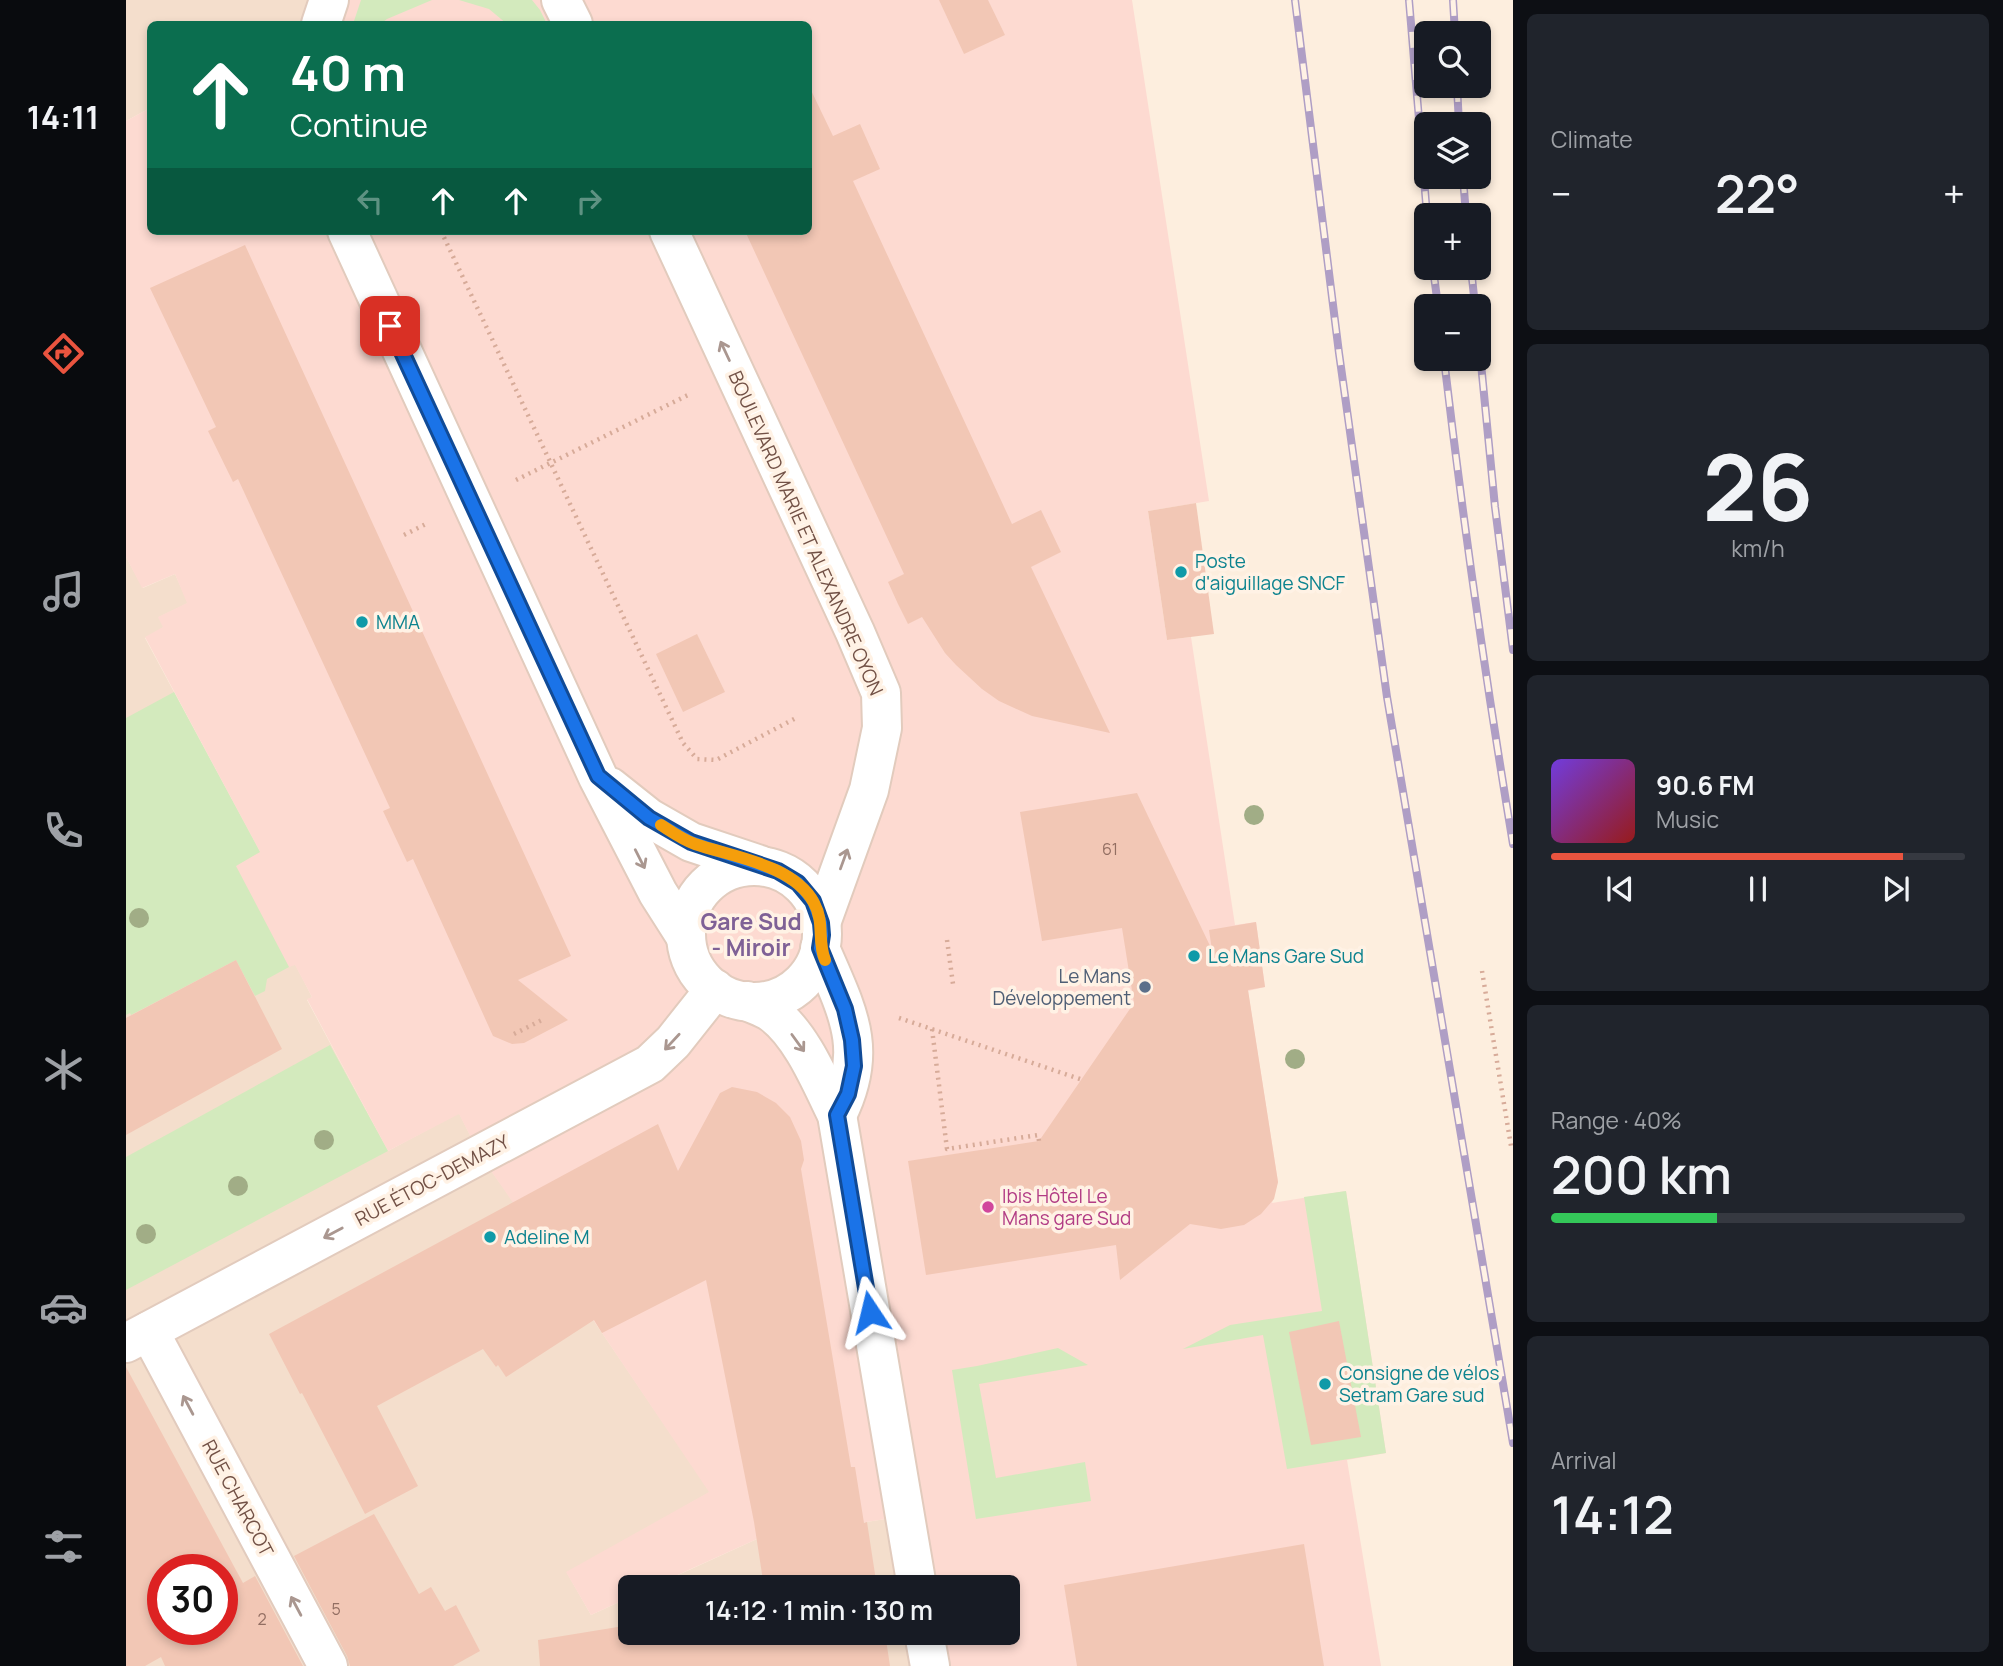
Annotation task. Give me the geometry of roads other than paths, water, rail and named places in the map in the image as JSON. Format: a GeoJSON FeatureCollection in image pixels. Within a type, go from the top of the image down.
{"type":"FeatureCollection","features":[{"type":"Feature","properties":{"kind":"street"},"geometry":{"type":"LineString","coordinates":[[322,21],[328,0]]}},
{"type":"Feature","properties":{"kind":"street"},"geometry":{"type":"LineString","coordinates":[[561,0],[572,21]]}},
{"type":"Feature","properties":{"kind":"street"},"geometry":{"type":"LineString","coordinates":[[349,235],[598,776],[658,893],[687,937]]}},
{"type":"Feature","properties":{"kind":"street","name":"BOULEVARD MARIE ET ALEXANDRE OYON"},"geometry":{"type":"LineString","coordinates":[[671,235],[881,693],[882,728],[869,790],[820,936]]}},
{"type":"Feature","properties":{"kind":"street"},"geometry":{"type":"LineString","coordinates":[[598,776],[649,818],[691,842],[789,876],[806,891],[818,910],[820,936],[817,961],[796,988],[776,999],[731,995]]}},
{"type":"Feature","properties":{"kind":"street"},"geometry":{"type":"LineString","coordinates":[[764,867],[727,872],[707,885],[699,895],[689,916],[687,937],[691,960],[704,979],[731,995],[771,1012],[789,1031],[810,1060],[837,1115],[915,1575]]}},
{"type":"Feature","properties":{"kind":"street"},"geometry":{"type":"LineString","coordinates":[[820,936],[845,1009],[854,1051],[848,1094],[837,1115]]}},
{"type":"Feature","properties":{"kind":"street","name":"RUE ÉTOC-DEMAZY"},"geometry":{"type":"LineString","coordinates":[[137,1337],[650,1064],[731,995]]}},
{"type":"Feature","properties":{"kind":"street","name":"RUE CHARCOT"},"geometry":{"type":"LineString","coordinates":[[137,1337],[328,1666]]}},
{"type":"Feature","properties":{"kind":"street"},"geometry":{"type":"LineString","coordinates":[[926,1645],[930,1666]]}},
{"type":"Feature","properties":{"kind":"railway"},"geometry":{"type":"LineString","coordinates":[[1295,0],[1339,353],[1387,697],[1513,1443]]}},
{"type":"Feature","properties":{"kind":"railway"},"geometry":{"type":"LineString","coordinates":[[1409,0],[1426,203]]}},
{"type":"Feature","properties":{"kind":"railway"},"geometry":{"type":"LineString","coordinates":[[1453,0],[1454,21]]}},
{"type":"Feature","properties":{"kind":"railway"},"geometry":{"type":"LineString","coordinates":[[1458,98],[1458,112]]}},
{"type":"Feature","properties":{"kind":"railway"},"geometry":{"type":"LineString","coordinates":[[1464,189],[1465,203]]}},
{"type":"Feature","properties":{"kind":"railway"},"geometry":{"type":"LineString","coordinates":[[1435,280],[1436,294]]}},
{"type":"Feature","properties":{"kind":"railway"},"geometry":{"type":"LineString","coordinates":[[1472,280],[1474,294]]}},
{"type":"Feature","properties":{"kind":"railway"},"geometry":{"type":"LineString","coordinates":[[1445,371],[1476,602],[1513,844]]}},
{"type":"Feature","properties":{"kind":"railway"},"geometry":{"type":"LineString","coordinates":[[1482,371],[1513,650]]}},
{"type":"Feature","properties":{"kind":"place","name":"Poste d'aiguillage SNCF"},"geometry":{"type":"Point","coordinates":[1181,572]}},
{"type":"Feature","properties":{"kind":"place","name":"MMA"},"geometry":{"type":"Point","coordinates":[362,622]}},
{"type":"Feature","properties":{"kind":"place","name":"Le Mans Gare Sud"},"geometry":{"type":"Point","coordinates":[1194,956]}},
{"type":"Feature","properties":{"kind":"place","name":"Le Mans Développement"},"geometry":{"type":"Point","coordinates":[1145,987]}},
{"type":"Feature","properties":{"kind":"place","name":"Ibis Hôtel Le Mans gare Sud"},"geometry":{"type":"Point","coordinates":[988,1207]}},
{"type":"Feature","properties":{"kind":"place","name":"Adeline M"},"geometry":{"type":"Point","coordinates":[490,1237]}},
{"type":"Feature","properties":{"kind":"place","name":"Consigne de vélos Setram Gare sud"},"geometry":{"type":"Point","coordinates":[1325,1384]}},
{"type":"Feature","properties":{"kind":"district","name":"Gare Sud - Miroir"},"geometry":{"type":"Point","coordinates":[751,934]}}]}
